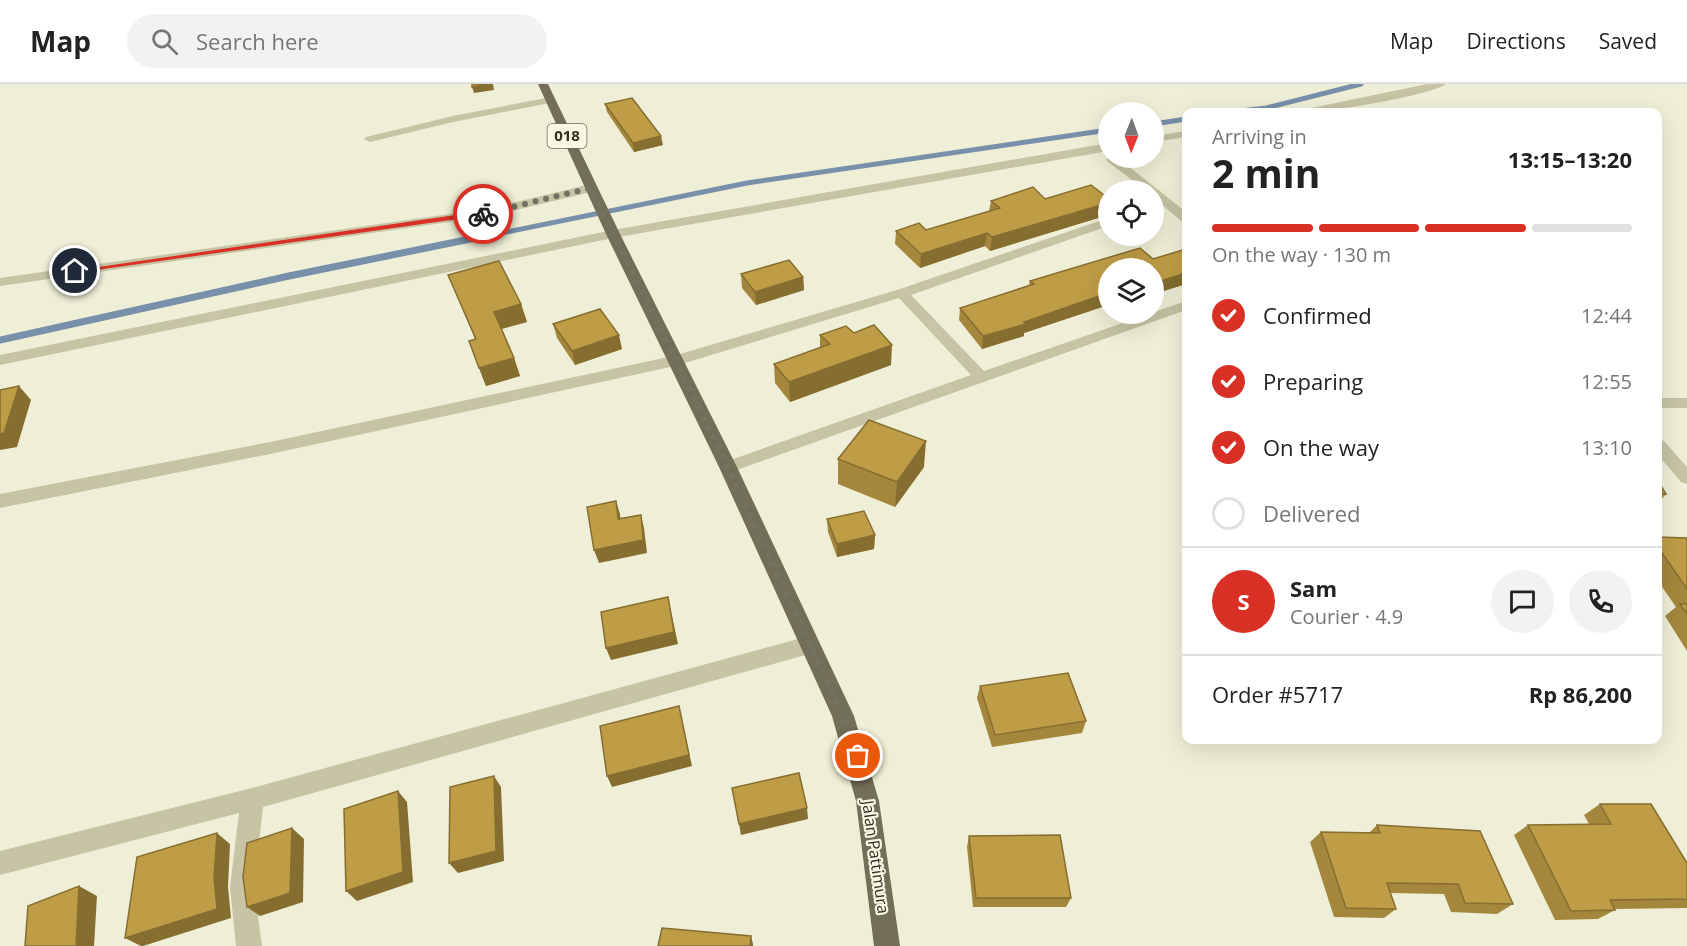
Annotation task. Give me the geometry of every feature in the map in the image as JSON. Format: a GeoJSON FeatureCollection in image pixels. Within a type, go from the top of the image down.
{"type":"FeatureCollection","features":[{"type":"Feature","properties":{"kind":"main road","name":"Jalan Pattimura"},"geometry":{"type":"LineString","coordinates":[[543,84],[613,234],[728,467],[843,716],[858,756],[874,825],[887,946]]}},
{"type":"Feature","properties":{"kind":"street"},"geometry":{"type":"LineString","coordinates":[[1333,108],[1441,84]]}},
{"type":"Feature","properties":{"kind":"street"},"geometry":{"type":"LineString","coordinates":[[370,139],[453,119],[551,100]]}},
{"type":"Feature","properties":{"kind":"street"},"geometry":{"type":"LineString","coordinates":[[1359,104],[1363,108]]}},
{"type":"Feature","properties":{"kind":"street"},"geometry":{"type":"LineString","coordinates":[[1164,137],[1182,135]]}},
{"type":"Feature","properties":{"kind":"street"},"geometry":{"type":"LineString","coordinates":[[0,360],[613,234],[1098,153]]}},
{"type":"Feature","properties":{"kind":"street"},"geometry":{"type":"LineString","coordinates":[[1126,168],[1140,180]]}},
{"type":"Feature","properties":{"kind":"street"},"geometry":{"type":"LineString","coordinates":[[0,282],[492,212],[591,188]]}},
{"type":"Feature","properties":{"kind":"street"},"geometry":{"type":"LineString","coordinates":[[1164,203],[1182,197]]}},
{"type":"Feature","properties":{"kind":"street"},"geometry":{"type":"LineString","coordinates":[[1164,206],[1182,216]]}},
{"type":"Feature","properties":{"kind":"street"},"geometry":{"type":"LineString","coordinates":[[0,501],[275,447],[675,361],[902,293],[1098,225]]}},
{"type":"Feature","properties":{"kind":"street"},"geometry":{"type":"LineString","coordinates":[[902,293],[982,378]]}},
{"type":"Feature","properties":{"kind":"street"},"geometry":{"type":"LineString","coordinates":[[728,467],[1182,306]]}},
{"type":"Feature","properties":{"kind":"street"},"geometry":{"type":"LineString","coordinates":[[1662,403],[1687,402]]}},
{"type":"Feature","properties":{"kind":"street"},"geometry":{"type":"LineString","coordinates":[[1662,450],[1687,478]]}},
{"type":"Feature","properties":{"kind":"street"},"geometry":{"type":"LineString","coordinates":[[0,862],[252,799],[809,645]]}},
{"type":"Feature","properties":{"kind":"street"},"geometry":{"type":"LineString","coordinates":[[249,946],[242,887],[252,799]]}},
{"type":"Feature","properties":{"kind":"building"},"geometry":{"type":"Polygon","coordinates":[[[472,84],[491,84],[472,87],[472,84]]]}},
{"type":"Feature","properties":{"kind":"building"},"geometry":{"type":"Polygon","coordinates":[[[632,98],[661,136],[633,143],[605,104],[632,98]]]}},
{"type":"Feature","properties":{"kind":"building"},"geometry":{"type":"Polygon","coordinates":[[[1091,185],[1098,190],[1098,206],[992,237],[987,233],[921,254],[896,231],[919,223],[926,230],[1000,208],[991,201],[1033,187],[1045,199],[1091,185]]]}},
{"type":"Feature","properties":{"kind":"building"},"geometry":{"type":"Polygon","coordinates":[[[1140,248],[1152,258],[1107,258],[1140,248]]]}},
{"type":"Feature","properties":{"kind":"building"},"geometry":{"type":"Polygon","coordinates":[[[1182,250],[1182,274],[1164,280],[1164,258],[1156,258],[1182,250]]]}},
{"type":"Feature","properties":{"kind":"building"},"geometry":{"type":"Polygon","coordinates":[[[789,260],[803,277],[755,292],[741,274],[789,260]]]}},
{"type":"Feature","properties":{"kind":"building"},"geometry":{"type":"Polygon","coordinates":[[[499,261],[521,304],[494,312],[514,358],[479,368],[469,341],[476,339],[448,275],[499,261]]]}},
{"type":"Feature","properties":{"kind":"building"},"geometry":{"type":"Polygon","coordinates":[[[1098,261],[1098,296],[1024,322],[1026,324],[983,336],[960,308],[1034,284],[1030,281],[1098,261]]]}},
{"type":"Feature","properties":{"kind":"building"},"geometry":{"type":"Polygon","coordinates":[[[600,309],[619,335],[572,351],[553,324],[600,309]]]}},
{"type":"Feature","properties":{"kind":"building"},"geometry":{"type":"Polygon","coordinates":[[[874,325],[892,345],[789,382],[774,364],[830,344],[820,335],[846,326],[854,333],[874,325]]]}},
{"type":"Feature","properties":{"kind":"building"},"geometry":{"type":"Polygon","coordinates":[[[19,386],[4,433],[0,434],[0,390],[19,386]]]}},
{"type":"Feature","properties":{"kind":"building"},"geometry":{"type":"Polygon","coordinates":[[[869,420],[926,441],[897,482],[838,459],[869,420]]]}},
{"type":"Feature","properties":{"kind":"building"},"geometry":{"type":"Polygon","coordinates":[[[616,501],[618,519],[641,515],[643,540],[594,550],[587,507],[616,501]]]}},
{"type":"Feature","properties":{"kind":"building"},"geometry":{"type":"Polygon","coordinates":[[[864,511],[875,535],[837,544],[827,519],[864,511]]]}},
{"type":"Feature","properties":{"kind":"building"},"geometry":{"type":"Polygon","coordinates":[[[1662,537],[1687,538],[1687,589],[1662,553],[1662,537]]]}},
{"type":"Feature","properties":{"kind":"building"},"geometry":{"type":"Polygon","coordinates":[[[668,597],[674,632],[606,648],[601,612],[668,597]]]}},
{"type":"Feature","properties":{"kind":"building"},"geometry":{"type":"Polygon","coordinates":[[[1680,604],[1687,604],[1687,614],[1680,604]]]}},
{"type":"Feature","properties":{"kind":"building"},"geometry":{"type":"Polygon","coordinates":[[[1068,673],[1086,721],[995,735],[980,686],[1068,673]]]}},
{"type":"Feature","properties":{"kind":"building"},"geometry":{"type":"Polygon","coordinates":[[[679,706],[689,755],[607,776],[600,726],[679,706]]]}},
{"type":"Feature","properties":{"kind":"building"},"geometry":{"type":"Polygon","coordinates":[[[799,773],[807,808],[739,824],[732,788],[799,773]]]}},
{"type":"Feature","properties":{"kind":"building"},"geometry":{"type":"Polygon","coordinates":[[[494,776],[496,851],[449,863],[450,787],[494,776]]]}},
{"type":"Feature","properties":{"kind":"building"},"geometry":{"type":"Polygon","coordinates":[[[398,791],[403,872],[346,891],[344,809],[398,791]]]}},
{"type":"Feature","properties":{"kind":"building"},"geometry":{"type":"Polygon","coordinates":[[[1600,804],[1651,804],[1687,863],[1687,899],[1610,900],[1615,910],[1571,911],[1528,825],[1611,824],[1600,804]]]}},
{"type":"Feature","properties":{"kind":"building"},"geometry":{"type":"Polygon","coordinates":[[[1377,825],[1480,831],[1513,904],[1465,903],[1458,884],[1387,883],[1396,909],[1346,908],[1321,832],[1380,833],[1377,825]]]}},
{"type":"Feature","properties":{"kind":"building"},"geometry":{"type":"Polygon","coordinates":[[[292,828],[290,893],[247,907],[243,877],[247,843],[292,828]]]}},
{"type":"Feature","properties":{"kind":"building"},"geometry":{"type":"Polygon","coordinates":[[[217,833],[214,878],[217,909],[125,938],[137,857],[217,833]]]}},
{"type":"Feature","properties":{"kind":"building"},"geometry":{"type":"Polygon","coordinates":[[[1060,835],[1071,898],[976,898],[969,836],[1060,835]]]}},
{"type":"Feature","properties":{"kind":"building"},"geometry":{"type":"Polygon","coordinates":[[[79,886],[76,946],[25,946],[28,906],[79,886]]]}},
{"type":"Feature","properties":{"kind":"building"},"geometry":{"type":"Polygon","coordinates":[[[662,928],[751,936],[750,946],[658,946],[662,928]]]}},
{"type":"Feature","properties":{"kind":"waterway"},"geometry":{"type":"LineString","coordinates":[[1266,108],[1361,84]]}},
{"type":"Feature","properties":{"kind":"waterway"},"geometry":{"type":"LineString","coordinates":[[1164,122],[1182,120]]}},
{"type":"Feature","properties":{"kind":"waterway"},"geometry":{"type":"LineString","coordinates":[[487,236],[747,183],[1098,131]]}},
{"type":"Feature","properties":{"kind":"waterway"},"geometry":{"type":"LineString","coordinates":[[0,340],[289,276],[495,234]]}},
{"type":"Feature","properties":{"kind":"way so far"},"geometry":{"type":"LineString","coordinates":[[483,214],[591,188],[728,467],[843,716],[858,756]]}},
{"type":"Feature","properties":{"kind":"route"},"geometry":{"type":"LineString","coordinates":[[75,271],[483,214]]}}]}
